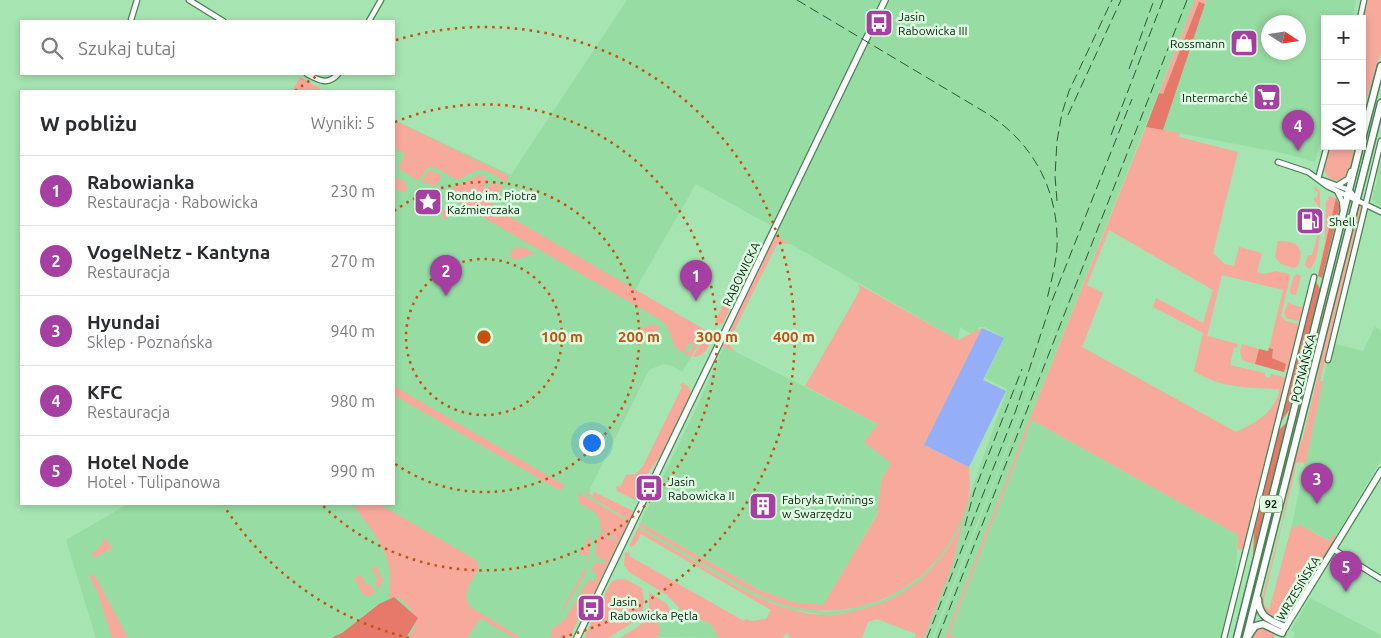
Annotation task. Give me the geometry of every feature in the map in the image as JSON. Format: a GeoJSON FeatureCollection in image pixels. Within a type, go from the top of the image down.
{"type":"FeatureCollection","features":[{"type":"Feature","properties":{"kind":"main road"},"geometry":{"type":"LineString","coordinates":[[1366,124],[1381,66]]}},
{"type":"Feature","properties":{"kind":"main road","name":"POZNAŃSKA"},"geometry":{"type":"LineString","coordinates":[[1247,638],[1381,103]]}},
{"type":"Feature","properties":{"kind":"main road","name":"POZNAŃSKA"},"geometry":{"type":"LineString","coordinates":[[1237,638],[1359,150]]}},
{"type":"Feature","properties":{"kind":"main road"},"geometry":{"type":"LineString","coordinates":[[1258,590],[1259,607],[1263,615],[1282,633]]}},
{"type":"Feature","properties":{"kind":"main road"},"geometry":{"type":"LineString","coordinates":[[1247,638],[1253,628],[1260,624],[1267,624],[1282,633]]}},
{"type":"Feature","properties":{"kind":"street"},"geometry":{"type":"LineString","coordinates":[[131,20],[137,0]]}},
{"type":"Feature","properties":{"kind":"street"},"geometry":{"type":"LineString","coordinates":[[188,0],[221,20]]}},
{"type":"Feature","properties":{"kind":"street"},"geometry":{"type":"LineString","coordinates":[[370,20],[381,0]]}},
{"type":"Feature","properties":{"kind":"street","name":"RABOWICKA"},"geometry":{"type":"LineString","coordinates":[[577,638],[885,0]]}},
{"type":"Feature","properties":{"kind":"street"},"geometry":{"type":"LineString","coordinates":[[1361,15],[1364,0]]}},
{"type":"Feature","properties":{"kind":"street"},"geometry":{"type":"LineString","coordinates":[[309,75],[322,82],[328,81],[337,75]]}},
{"type":"Feature","properties":{"kind":"street"},"geometry":{"type":"LineString","coordinates":[[1328,360],[1381,141]]}},
{"type":"Feature","properties":{"kind":"street"},"geometry":{"type":"LineString","coordinates":[[1318,179],[1326,150]]}},
{"type":"Feature","properties":{"kind":"street"},"geometry":{"type":"LineString","coordinates":[[1337,188],[1348,178],[1358,156]]}},
{"type":"Feature","properties":{"kind":"street"},"geometry":{"type":"LineString","coordinates":[[1278,162],[1308,172],[1327,186],[1349,193],[1357,200],[1381,212]]}},
{"type":"Feature","properties":{"kind":"street"},"geometry":{"type":"LineString","coordinates":[[1337,188],[1342,201],[1342,218]]}},
{"type":"Feature","properties":{"kind":"street"},"geometry":{"type":"LineString","coordinates":[[1224,638],[1314,277]]}},
{"type":"Feature","properties":{"kind":"street","name":"WRZESIŃSKA"},"geometry":{"type":"LineString","coordinates":[[1282,633],[1381,471]]}},
{"type":"Feature","properties":{"kind":"street"},"geometry":{"type":"LineString","coordinates":[[1333,549],[1381,579]]}},
{"type":"Feature","properties":{"kind":"shaded area"},"geometry":{"type":"Polygon","coordinates":[[[627,0],[880,0],[772,224],[770,225],[696,184],[635,290],[707,331],[682,372],[670,365],[663,364],[649,370],[588,493],[601,502],[601,504],[630,521],[600,505],[626,525],[568,638],[395,638],[378,604],[342,633],[331,638],[96,638],[66,540],[126,505],[395,505],[395,120],[511,175],[627,0]]]}},
{"type":"Feature","properties":{"kind":"shaded area"},"geometry":{"type":"Polygon","coordinates":[[[890,0],[1195,0],[945,638],[934,638],[1109,187],[932,638],[924,638],[952,566],[962,524],[934,568],[908,590],[880,604],[849,613],[825,615],[792,610],[748,593],[638,528],[639,526],[760,595],[789,606],[826,612],[850,609],[883,600],[914,582],[932,566],[961,520],[1007,389],[985,378],[1004,338],[985,327],[979,327],[975,336],[960,327],[958,340],[775,235],[890,0]]]}},
{"type":"Feature","properties":{"kind":"shaded area"},"geometry":{"type":"Polygon","coordinates":[[[1195,0],[1206,0],[1205,4],[1199,3],[1163,94],[1159,93],[1195,0]]]}},
{"type":"Feature","properties":{"kind":"shaded area"},"geometry":{"type":"Polygon","coordinates":[[[1206,0],[1356,0],[1353,15],[1321,15],[1321,139],[1315,162],[1287,154],[1163,130],[1206,0]]]}},
{"type":"Feature","properties":{"kind":"shaded area"},"geometry":{"type":"Polygon","coordinates":[[[1367,0],[1381,0],[1381,52],[1366,101],[1366,15],[1363,15],[1367,0]]]}},
{"type":"Feature","properties":{"kind":"shaded area"},"geometry":{"type":"Polygon","coordinates":[[[1199,2],[1205,4],[1163,130],[1146,127],[1159,93],[1163,94],[1199,2]]]}},
{"type":"Feature","properties":{"kind":"shaded area"},"geometry":{"type":"Polygon","coordinates":[[[300,77],[322,90],[293,90],[300,77]]]}},
{"type":"Feature","properties":{"kind":"shaded area"},"geometry":{"type":"Polygon","coordinates":[[[395,120],[509,176],[505,182],[491,173],[477,170],[459,179],[455,179],[435,167],[429,167],[420,179],[417,180],[398,168],[405,154],[395,149],[395,120]]]}},
{"type":"Feature","properties":{"kind":"shaded area"},"geometry":{"type":"Polygon","coordinates":[[[1146,127],[1180,133],[1179,137],[1238,152],[1213,253],[1225,264],[1234,266],[1239,247],[1262,253],[1257,272],[1263,274],[1276,271],[1289,274],[1290,277],[1281,316],[1286,321],[1297,324],[1299,327],[1289,367],[1284,372],[1286,364],[1272,358],[1273,349],[1269,348],[1283,290],[1222,275],[1207,336],[1238,344],[1237,348],[1234,347],[1230,365],[1265,373],[1265,377],[1270,378],[1271,374],[1284,377],[1286,380],[1246,546],[1240,550],[1237,549],[1238,535],[1032,420],[949,634],[956,638],[945,638],[1146,127]],[[1109,230],[1087,285],[1103,293],[1082,347],[1236,432],[1264,416],[1274,404],[1280,389],[1224,384],[1204,377],[1194,371],[1203,333],[1153,307],[1156,298],[1203,323],[1213,290],[1109,230]]]}},
{"type":"Feature","properties":{"kind":"shaded area"},"geometry":{"type":"Polygon","coordinates":[[[1329,150],[1354,150],[1349,170],[1342,178],[1330,180],[1324,170],[1329,150]]]}},
{"type":"Feature","properties":{"kind":"shaded area"},"geometry":{"type":"Polygon","coordinates":[[[1381,162],[1381,206],[1372,200],[1381,162]]]}},
{"type":"Feature","properties":{"kind":"shaded area"},"geometry":{"type":"Polygon","coordinates":[[[434,170],[432,173],[434,174],[435,172],[442,176],[436,186],[422,182],[427,172],[434,170]]]}},
{"type":"Feature","properties":{"kind":"shaded area"},"geometry":{"type":"Polygon","coordinates":[[[479,175],[486,177],[484,186],[487,188],[493,182],[503,186],[491,206],[707,331],[691,357],[685,354],[686,350],[690,352],[694,345],[690,342],[683,353],[674,345],[668,327],[659,319],[448,197],[454,186],[460,185],[479,175]]]}},
{"type":"Feature","properties":{"kind":"shaded area"},"geometry":{"type":"Polygon","coordinates":[[[399,178],[406,183],[407,189],[405,192],[395,188],[395,179],[399,178]]]}},
{"type":"Feature","properties":{"kind":"shaded area"},"geometry":{"type":"Polygon","coordinates":[[[1315,186],[1320,192],[1320,233],[1317,255],[1309,269],[1305,265],[1308,255],[1312,255],[1318,233],[1314,232],[1319,211],[1319,207],[1314,200],[1314,197],[1317,198],[1318,192],[1314,190],[1315,186]]]}},
{"type":"Feature","properties":{"kind":"shaded area"},"geometry":{"type":"Polygon","coordinates":[[[428,194],[434,196],[436,202],[434,208],[428,210],[422,208],[420,202],[422,196],[428,194]]]}},
{"type":"Feature","properties":{"kind":"shaded area"},"geometry":{"type":"Polygon","coordinates":[[[1330,196],[1336,198],[1318,276],[1325,241],[1326,202],[1330,196]]]}},
{"type":"Feature","properties":{"kind":"shaded area"},"geometry":{"type":"Polygon","coordinates":[[[1336,198],[1340,206],[1322,278],[1318,276],[1336,198]]]}},
{"type":"Feature","properties":{"kind":"shaded area"},"geometry":{"type":"Polygon","coordinates":[[[1359,204],[1363,207],[1320,381],[1323,381],[1305,465],[1302,462],[1296,463],[1264,599],[1264,604],[1269,610],[1292,525],[1297,528],[1298,524],[1329,541],[1333,535],[1336,536],[1286,617],[1288,618],[1277,620],[1265,613],[1262,598],[1281,526],[1296,456],[1303,438],[1325,338],[1359,204]]]}},
{"type":"Feature","properties":{"kind":"shaded area"},"geometry":{"type":"Polygon","coordinates":[[[451,206],[454,207],[446,220],[442,217],[443,210],[451,206]]]}},
{"type":"Feature","properties":{"kind":"shaded area"},"geometry":{"type":"Polygon","coordinates":[[[775,235],[790,244],[777,244],[729,341],[730,346],[735,352],[721,345],[775,235]]]}},
{"type":"Feature","properties":{"kind":"shaded area"},"geometry":{"type":"Polygon","coordinates":[[[1278,241],[1291,242],[1298,246],[1301,254],[1298,266],[1294,268],[1281,264],[1275,257],[1278,241]]]}},
{"type":"Feature","properties":{"kind":"shaded area"},"geometry":{"type":"Polygon","coordinates":[[[522,247],[535,254],[513,260],[511,250],[522,247]]]}},
{"type":"Feature","properties":{"kind":"shaded area"},"geometry":{"type":"Polygon","coordinates":[[[1297,274],[1301,276],[1296,295],[1291,294],[1290,289],[1294,276],[1297,274]]]}},
{"type":"Feature","properties":{"kind":"shaded area"},"geometry":{"type":"Polygon","coordinates":[[[739,276],[743,278],[743,282],[723,323],[719,324],[715,322],[736,278],[739,276]]]}},
{"type":"Feature","properties":{"kind":"shaded area"},"geometry":{"type":"Polygon","coordinates":[[[1330,279],[1322,327],[1243,638],[1240,638],[1330,279]]]}},
{"type":"Feature","properties":{"kind":"shaded area"},"geometry":{"type":"Polygon","coordinates":[[[1316,281],[1320,289],[1289,410],[1281,422],[1316,281]]]}},
{"type":"Feature","properties":{"kind":"shaded area"},"geometry":{"type":"Polygon","coordinates":[[[858,284],[958,340],[982,328],[924,445],[969,467],[969,497],[963,518],[952,539],[931,567],[907,586],[870,604],[851,608],[811,610],[764,597],[639,526],[640,523],[759,590],[796,603],[823,605],[877,515],[881,481],[891,463],[864,442],[878,424],[805,386],[860,290],[858,284]]]}},
{"type":"Feature","properties":{"kind":"shaded area"},"geometry":{"type":"Polygon","coordinates":[[[1288,303],[1304,308],[1301,320],[1286,318],[1284,312],[1288,303]]]}},
{"type":"Feature","properties":{"kind":"shaded area"},"geometry":{"type":"Polygon","coordinates":[[[655,324],[659,328],[658,335],[652,338],[646,337],[634,330],[655,324]]]}},
{"type":"Feature","properties":{"kind":"shaded area"},"geometry":{"type":"Polygon","coordinates":[[[1375,327],[1381,330],[1381,460],[1333,541],[1330,541],[1298,524],[1297,528],[1292,525],[1331,343],[1363,351],[1375,327]]]}},
{"type":"Feature","properties":{"kind":"shaded area"},"geometry":{"type":"Polygon","coordinates":[[[708,331],[710,340],[708,348],[702,354],[693,357],[708,331]]]}},
{"type":"Feature","properties":{"kind":"shaded area"},"geometry":{"type":"Polygon","coordinates":[[[1242,344],[1259,349],[1255,364],[1242,359],[1240,351],[1242,344]]]}},
{"type":"Feature","properties":{"kind":"shaded area"},"geometry":{"type":"Polygon","coordinates":[[[724,346],[878,424],[891,463],[881,481],[877,514],[823,606],[796,603],[759,590],[640,523],[697,407],[724,346]]]}},
{"type":"Feature","properties":{"kind":"shaded area"},"geometry":{"type":"Polygon","coordinates":[[[1269,348],[1273,349],[1272,358],[1286,364],[1284,372],[1255,364],[1259,349],[1268,351],[1269,348]]]}},
{"type":"Feature","properties":{"kind":"shaded area"},"geometry":{"type":"Polygon","coordinates":[[[683,383],[690,388],[691,395],[662,454],[650,470],[635,500],[617,491],[616,487],[620,487],[626,475],[636,474],[643,466],[682,387],[679,385],[683,383]]]}},
{"type":"Feature","properties":{"kind":"shaded area"},"geometry":{"type":"Polygon","coordinates":[[[395,387],[564,485],[561,491],[395,396],[395,387]]]}},
{"type":"Feature","properties":{"kind":"shaded area"},"geometry":{"type":"Polygon","coordinates":[[[1032,420],[1238,535],[1235,582],[1221,638],[956,638],[949,634],[1032,420]]]}},
{"type":"Feature","properties":{"kind":"shaded area"},"geometry":{"type":"Polygon","coordinates":[[[1287,422],[1253,557],[1254,532],[1278,431],[1287,422]]]}},
{"type":"Feature","properties":{"kind":"shaded area"},"geometry":{"type":"Polygon","coordinates":[[[591,488],[589,494],[592,496],[594,492],[633,511],[630,521],[583,492],[588,493],[591,488]]]}},
{"type":"Feature","properties":{"kind":"shaded area"},"geometry":{"type":"Polygon","coordinates":[[[579,493],[629,522],[587,608],[579,618],[569,638],[550,638],[552,629],[565,619],[587,582],[590,580],[595,581],[598,575],[592,571],[593,565],[597,562],[604,564],[606,562],[595,555],[598,535],[600,535],[600,532],[615,540],[616,538],[600,531],[598,516],[594,511],[580,503],[578,499],[579,493]]]}},
{"type":"Feature","properties":{"kind":"shaded area"},"geometry":{"type":"Polygon","coordinates":[[[354,505],[381,505],[476,560],[479,566],[466,594],[468,603],[472,608],[521,638],[514,638],[480,618],[467,638],[409,638],[416,624],[410,608],[400,598],[389,598],[390,571],[386,554],[378,539],[354,505]]]}},
{"type":"Feature","properties":{"kind":"shaded area"},"geometry":{"type":"Polygon","coordinates":[[[963,522],[952,566],[924,638],[915,638],[916,634],[877,619],[868,622],[862,638],[789,638],[790,636],[785,633],[783,638],[719,638],[711,624],[684,613],[667,595],[629,572],[624,565],[625,553],[630,553],[629,556],[744,621],[746,619],[752,621],[766,619],[771,610],[641,534],[634,546],[630,547],[638,528],[757,597],[785,608],[805,613],[840,614],[880,603],[910,587],[935,565],[963,522]]]}},
{"type":"Feature","properties":{"kind":"shaded area"},"geometry":{"type":"Polygon","coordinates":[[[591,534],[588,562],[586,562],[588,556],[579,554],[591,534]]]}},
{"type":"Feature","properties":{"kind":"shaded area"},"geometry":{"type":"Polygon","coordinates":[[[105,538],[112,548],[94,558],[92,554],[104,542],[102,539],[105,538]]]}},
{"type":"Feature","properties":{"kind":"shaded area"},"geometry":{"type":"Polygon","coordinates":[[[1333,541],[1335,541],[1288,618],[1285,617],[1333,541]]]}},
{"type":"Feature","properties":{"kind":"shaded area"},"geometry":{"type":"Polygon","coordinates":[[[376,566],[383,580],[379,589],[375,582],[378,579],[372,569],[376,566]]]}},
{"type":"Feature","properties":{"kind":"shaded area"},"geometry":{"type":"Polygon","coordinates":[[[586,567],[586,573],[561,611],[586,567]]]}},
{"type":"Feature","properties":{"kind":"shaded area"},"geometry":{"type":"Polygon","coordinates":[[[94,574],[128,638],[112,638],[97,590],[90,576],[94,574]]]}},
{"type":"Feature","properties":{"kind":"shaded area"},"geometry":{"type":"Polygon","coordinates":[[[361,575],[367,586],[370,584],[375,592],[370,596],[363,594],[354,578],[361,575]]]}},
{"type":"Feature","properties":{"kind":"shaded area"},"geometry":{"type":"Polygon","coordinates":[[[618,579],[627,580],[642,588],[644,601],[642,614],[635,621],[608,638],[584,638],[611,582],[618,579]]]}},
{"type":"Feature","properties":{"kind":"shaded area"},"geometry":{"type":"Polygon","coordinates":[[[649,592],[667,604],[674,620],[662,616],[657,627],[661,628],[657,637],[660,638],[620,638],[644,621],[649,610],[649,592]]]}},
{"type":"Feature","properties":{"kind":"shaded area"},"geometry":{"type":"Polygon","coordinates":[[[394,597],[418,618],[406,638],[331,638],[342,633],[379,604],[394,597]]]}},
{"type":"Feature","properties":{"kind":"shaded area"},"geometry":{"type":"Polygon","coordinates":[[[1310,598],[1381,635],[1381,638],[1292,638],[1295,633],[1291,630],[1310,598]]]}},
{"type":"Feature","properties":{"kind":"shaded area"},"geometry":{"type":"Polygon","coordinates":[[[679,608],[688,616],[711,624],[719,638],[657,637],[657,627],[662,616],[674,620],[679,608]]]}},
{"type":"Feature","properties":{"kind":"shaded area"},"geometry":{"type":"Polygon","coordinates":[[[1263,626],[1274,631],[1275,638],[1252,638],[1256,630],[1263,626]]]}},
{"type":"Feature","properties":{"kind":"water"},"geometry":{"type":"Polygon","coordinates":[[[982,328],[1004,338],[983,380],[1006,391],[969,467],[924,445],[982,328]]]}},
{"type":"Feature","properties":{"kind":"railway"},"geometry":{"type":"LineString","coordinates":[[797,0],[988,114],[1004,126],[1031,154],[1048,188],[1054,207],[1057,247],[1047,299]]}},
{"type":"Feature","properties":{"kind":"railway"},"geometry":{"type":"LineString","coordinates":[[1057,201],[1055,176],[1057,141],[1062,113],[1069,91],[1112,0]]}},
{"type":"Feature","properties":{"kind":"railway"},"geometry":{"type":"LineString","coordinates":[[1068,115],[1121,0]]}},
{"type":"Feature","properties":{"kind":"railway"},"geometry":{"type":"LineString","coordinates":[[1129,69],[1154,0]]}},
{"type":"Feature","properties":{"kind":"railway"},"geometry":{"type":"LineString","coordinates":[[1111,135],[1163,0]]}},
{"type":"Feature","properties":{"kind":"railway"},"geometry":{"type":"LineString","coordinates":[[938,638],[1187,0]]}},
{"type":"Feature","properties":{"kind":"railway"},"geometry":{"type":"LineString","coordinates":[[927,638],[1016,410],[1050,306],[1132,99]]}},
{"type":"Feature","properties":{"kind":"railway"},"geometry":{"type":"LineString","coordinates":[[965,526],[974,492],[1022,369]]}},
{"type":"Feature","properties":{"kind":"place","name":"Jasin Rabowicka III"},"geometry":{"type":"Point","coordinates":[879,23]}},
{"type":"Feature","properties":{"kind":"place","name":"Rossmann"},"geometry":{"type":"Point","coordinates":[1244,43]}},
{"type":"Feature","properties":{"kind":"place","name":"Intermarché"},"geometry":{"type":"Point","coordinates":[1267,97]}},
{"type":"Feature","properties":{"kind":"place","name":"KFC"},"geometry":{"type":"Point","coordinates":[1298,151]}},
{"type":"Feature","properties":{"kind":"place","name":"Rondo im. Piotra Kaźmierczaka"},"geometry":{"type":"Point","coordinates":[428,202]}},
{"type":"Feature","properties":{"kind":"place","name":"Shell"},"geometry":{"type":"Point","coordinates":[1310,221]}},
{"type":"Feature","properties":{"kind":"place","name":"VogelNetz - Kantyna"},"geometry":{"type":"Point","coordinates":[446,296]}},
{"type":"Feature","properties":{"kind":"place","name":"Rabowianka"},"geometry":{"type":"Point","coordinates":[696,301]}},
{"type":"Feature","properties":{"kind":"place","name":"Jasin Rabowicka II"},"geometry":{"type":"Point","coordinates":[649,488]}},
{"type":"Feature","properties":{"kind":"place","name":"Hyundai"},"geometry":{"type":"Point","coordinates":[1317,504]}},
{"type":"Feature","properties":{"kind":"place","name":"Fabryka Twinings w Swarzędzu"},"geometry":{"type":"Point","coordinates":[763,506]}},
{"type":"Feature","properties":{"kind":"place","name":"Hotel Node"},"geometry":{"type":"Point","coordinates":[1346,592]}},
{"type":"Feature","properties":{"kind":"place","name":"Jasin Rabowicka Pętla"},"geometry":{"type":"Point","coordinates":[591,608]}}]}
